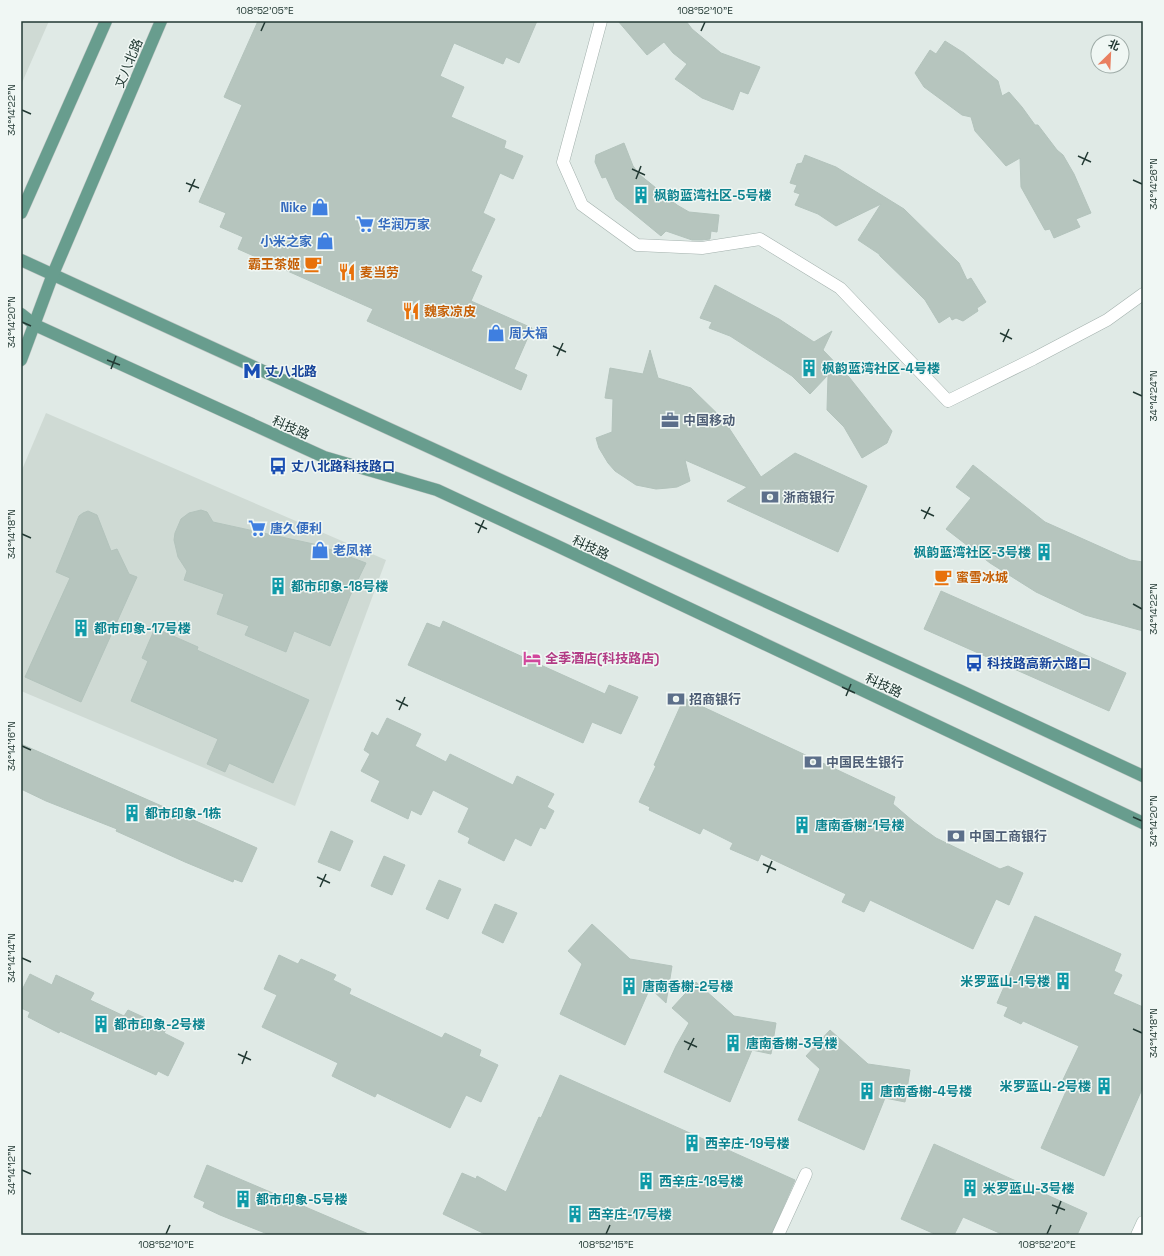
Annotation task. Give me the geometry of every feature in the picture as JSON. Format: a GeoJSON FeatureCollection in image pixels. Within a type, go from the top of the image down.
{"type":"FeatureCollection","features":[{"type":"Feature","properties":{"kind":"main road"},"geometry":{"type":"LineString","coordinates":[[21,213],[106,21]]}},
{"type":"Feature","properties":{"kind":"main road","name":"丈八北路"},"geometry":{"type":"LineString","coordinates":[[21,360],[53,274],[161,21]]}},
{"type":"Feature","properties":{"kind":"main road","name":"科技路"},"geometry":{"type":"LineString","coordinates":[[21,260],[1143,776]]}},
{"type":"Feature","properties":{"kind":"main road","name":"科技路"},"geometry":{"type":"LineString","coordinates":[[21,314],[35,325],[324,457],[437,490],[1143,823]]}},
{"type":"Feature","properties":{"kind":"street"},"geometry":{"type":"LineString","coordinates":[[601,21],[562,162],[582,205],[637,245],[702,248],[760,239],[840,288],[948,400],[1034,359],[1107,320],[1143,294]]}},
{"type":"Feature","properties":{"kind":"street"},"geometry":{"type":"LineString","coordinates":[[778,1235],[806,1174]]}},
{"type":"Feature","properties":{"kind":"street"},"geometry":{"type":"LineString","coordinates":[[1137,1235],[1143,1222]]}},
{"type":"Feature","properties":{"kind":"shaded area"},"geometry":{"type":"Polygon","coordinates":[[[21,21],[49,21],[21,85],[21,21]]]}},
{"type":"Feature","properties":{"kind":"shaded area"},"geometry":{"type":"Polygon","coordinates":[[[46,413],[386,560],[295,806],[21,691],[21,472],[46,413]]]}},
{"type":"Feature","properties":{"kind":"building"},"geometry":{"type":"Polygon","coordinates":[[[258,21],[537,21],[519,63],[506,57],[503,64],[454,43],[440,76],[464,87],[451,117],[506,141],[504,148],[523,156],[513,179],[500,173],[483,213],[495,219],[471,271],[482,276],[471,301],[532,328],[514,369],[527,375],[521,390],[367,321],[373,309],[238,249],[243,237],[220,227],[226,213],[199,202],[242,105],[224,97],[258,21]]]}},
{"type":"Feature","properties":{"kind":"building"},"geometry":{"type":"Polygon","coordinates":[[[618,21],[686,21],[692,29],[721,53],[760,67],[748,94],[740,91],[733,110],[702,98],[675,79],[687,64],[673,53],[664,42],[647,55],[618,21]]]}},
{"type":"Feature","properties":{"kind":"building"},"geometry":{"type":"Polygon","coordinates":[[[945,41],[964,53],[998,81],[1002,96],[1009,92],[1035,125],[1038,125],[1057,150],[1063,155],[1074,174],[1091,213],[1076,219],[1080,227],[1054,238],[1050,229],[1045,230],[1021,187],[1020,158],[1006,166],[975,131],[971,117],[962,115],[924,87],[915,73],[930,50],[936,54],[945,41]]]}},
{"type":"Feature","properties":{"kind":"building","name":"枫韵蓝湾社区-5号楼"},"geometry":{"type":"Polygon","coordinates":[[[624,143],[633,166],[640,175],[677,205],[689,212],[719,215],[717,232],[711,231],[710,239],[692,240],[666,231],[661,236],[616,199],[606,177],[602,178],[595,162],[596,155],[624,143]]]}},
{"type":"Feature","properties":{"kind":"building"},"geometry":{"type":"Polygon","coordinates":[[[805,155],[836,167],[904,209],[959,263],[967,280],[971,278],[986,302],[977,308],[978,311],[963,321],[956,318],[952,320],[950,316],[939,323],[925,300],[879,254],[858,240],[881,204],[836,226],[818,214],[795,205],[800,194],[794,192],[797,185],[790,183],[797,164],[802,163],[805,155]]]}},
{"type":"Feature","properties":{"kind":"building","name":"枫韵蓝湾社区-4号楼"},"geometry":{"type":"Polygon","coordinates":[[[715,285],[779,319],[814,342],[832,331],[823,350],[849,377],[892,431],[887,443],[862,458],[844,427],[827,410],[828,375],[810,394],[792,376],[730,336],[709,328],[712,322],[700,318],[715,285]]]}},
{"type":"Feature","properties":{"kind":"building"},"geometry":{"type":"Polygon","coordinates":[[[650,350],[658,378],[691,388],[731,427],[729,428],[761,477],[795,453],[867,486],[838,552],[727,501],[747,487],[685,460],[690,481],[677,487],[656,489],[636,485],[615,471],[599,448],[596,438],[612,432],[613,399],[605,398],[610,368],[643,374],[650,350]]]}},
{"type":"Feature","properties":{"kind":"building","name":"枫韵蓝湾社区-3号楼"},"geometry":{"type":"Polygon","coordinates":[[[973,465],[1045,522],[1130,560],[1143,562],[1143,631],[1085,615],[1036,592],[990,563],[946,529],[971,498],[956,487],[973,465]]]}},
{"type":"Feature","properties":{"kind":"building","name":"都市印象-18号楼"},"geometry":{"type":"Polygon","coordinates":[[[201,510],[207,512],[213,522],[318,545],[366,563],[350,596],[330,646],[294,631],[286,652],[245,635],[249,626],[217,614],[224,594],[184,580],[187,571],[178,557],[174,540],[175,533],[181,519],[189,513],[201,510]]]}},
{"type":"Feature","properties":{"kind":"building","name":"都市印象-17号楼"},"geometry":{"type":"Polygon","coordinates":[[[88,511],[97,515],[111,551],[117,549],[129,574],[137,577],[81,702],[25,677],[70,578],[56,572],[79,516],[88,511]]]}},
{"type":"Feature","properties":{"kind":"building"},"geometry":{"type":"Polygon","coordinates":[[[941,591],[1126,673],[1109,711],[924,629],[941,591]]]}},
{"type":"Feature","properties":{"kind":"building"},"geometry":{"type":"Polygon","coordinates":[[[443,621],[605,694],[609,685],[638,697],[621,734],[592,722],[583,743],[408,665],[427,623],[440,628],[443,621]]]}},
{"type":"Feature","properties":{"kind":"building"},"geometry":{"type":"Polygon","coordinates":[[[155,628],[198,647],[197,650],[309,700],[273,783],[229,763],[225,772],[207,764],[218,739],[131,701],[148,661],[142,658],[155,628]]]}},
{"type":"Feature","properties":{"kind":"building","name":"唐南香榭-1号楼"},"geometry":{"type":"Polygon","coordinates":[[[684,698],[895,797],[893,804],[936,838],[1000,869],[1008,866],[1023,873],[1009,905],[996,899],[973,949],[870,900],[864,912],[842,902],[846,894],[761,854],[758,861],[730,849],[733,843],[703,828],[700,834],[649,810],[650,807],[639,802],[656,766],[654,765],[684,698]]]}},
{"type":"Feature","properties":{"kind":"building"},"geometry":{"type":"Polygon","coordinates":[[[387,718],[421,734],[415,746],[446,762],[450,754],[513,785],[517,776],[554,794],[547,807],[554,811],[545,829],[540,827],[531,846],[515,838],[504,861],[468,843],[470,838],[458,832],[469,808],[433,790],[421,815],[411,810],[408,819],[371,801],[380,781],[361,771],[370,754],[364,750],[372,732],[378,736],[387,718]]]}},
{"type":"Feature","properties":{"kind":"building","name":"都市印象-1栋"},"geometry":{"type":"Polygon","coordinates":[[[21,744],[257,848],[242,882],[234,879],[233,882],[185,862],[116,831],[117,829],[46,801],[21,789],[21,744]]]}},
{"type":"Feature","properties":{"kind":"building"},"geometry":{"type":"Polygon","coordinates":[[[331,831],[353,841],[340,871],[318,862],[331,831]]]}},
{"type":"Feature","properties":{"kind":"building"},"geometry":{"type":"Polygon","coordinates":[[[384,856],[405,865],[392,895],[371,886],[384,856]]]}},
{"type":"Feature","properties":{"kind":"building"},"geometry":{"type":"Polygon","coordinates":[[[439,880],[461,889],[448,919],[426,909],[439,880]]]}},
{"type":"Feature","properties":{"kind":"building"},"geometry":{"type":"Polygon","coordinates":[[[495,904],[517,913],[503,943],[482,933],[495,904]]]}},
{"type":"Feature","properties":{"kind":"building"},"geometry":{"type":"Polygon","coordinates":[[[1035,916],[1121,954],[1114,971],[1122,975],[1113,994],[1143,1007],[1143,1087],[1104,1176],[1041,1148],[1068,1087],[1061,1084],[1079,1046],[1023,1021],[1021,1024],[1004,1016],[1008,1007],[997,1003],[1035,916]]]}},
{"type":"Feature","properties":{"kind":"building","name":"唐南香榭-2号楼"},"geometry":{"type":"Polygon","coordinates":[[[592,924],[630,959],[672,966],[666,1003],[650,988],[625,1045],[560,1014],[582,964],[568,951],[592,924]]]}},
{"type":"Feature","properties":{"kind":"building"},"geometry":{"type":"Polygon","coordinates":[[[279,955],[298,964],[301,959],[336,975],[333,980],[351,989],[349,994],[442,1038],[445,1033],[481,1050],[479,1056],[498,1065],[481,1102],[466,1095],[450,1128],[377,1093],[375,1097],[332,1076],[338,1063],[262,1027],[277,995],[264,989],[279,955]]]}},
{"type":"Feature","properties":{"kind":"building","name":"都市印象-2号楼"},"geometry":{"type":"Polygon","coordinates":[[[30,974],[52,985],[56,975],[94,993],[90,1000],[124,1016],[128,1010],[167,1028],[164,1033],[184,1043],[168,1076],[158,1071],[156,1075],[60,1031],[59,1033],[28,1017],[30,1012],[21,1008],[21,992],[30,974]]]}},
{"type":"Feature","properties":{"kind":"building","name":"唐南香榭-3号楼"},"geometry":{"type":"Polygon","coordinates":[[[696,982],[734,1016],[776,1023],[771,1054],[752,1050],[730,1102],[664,1072],[689,1023],[672,1008],[696,982]]]}},
{"type":"Feature","properties":{"kind":"building","name":"唐南香榭-4号楼"},"geometry":{"type":"Polygon","coordinates":[[[830,1030],[868,1064],[910,1070],[905,1102],[885,1098],[864,1150],[798,1120],[820,1069],[806,1056],[830,1030]]]}},
{"type":"Feature","properties":{"kind":"building"},"geometry":{"type":"Polygon","coordinates":[[[560,1075],[795,1180],[771,1235],[487,1235],[443,1214],[462,1173],[476,1179],[477,1176],[506,1192],[539,1117],[541,1118],[560,1075]]]}},
{"type":"Feature","properties":{"kind":"building","name":"米罗蓝山-3号楼"},"geometry":{"type":"Polygon","coordinates":[[[934,1144],[1087,1213],[1077,1235],[1004,1235],[963,1217],[954,1235],[937,1235],[901,1219],[934,1144]]]}},
{"type":"Feature","properties":{"kind":"building","name":"都市印象-5号楼"},"geometry":{"type":"Polygon","coordinates":[[[207,1165],[371,1235],[270,1235],[220,1215],[203,1207],[205,1202],[194,1197],[207,1165]]]}},
{"type":"Feature","properties":{"kind":"place","name":"枫韵蓝湾社区-5号楼"},"geometry":{"type":"Point","coordinates":[641,195]}},
{"type":"Feature","properties":{"kind":"place","name":"Nike"},"geometry":{"type":"Point","coordinates":[320,207]}},
{"type":"Feature","properties":{"kind":"place","name":"华润万家"},"geometry":{"type":"Point","coordinates":[365,224]}},
{"type":"Feature","properties":{"kind":"place","name":"小米之家"},"geometry":{"type":"Point","coordinates":[325,241]}},
{"type":"Feature","properties":{"kind":"place","name":"霸王茶姬"},"geometry":{"type":"Point","coordinates":[313,264]}},
{"type":"Feature","properties":{"kind":"place","name":"麦当劳"},"geometry":{"type":"Point","coordinates":[347,272]}},
{"type":"Feature","properties":{"kind":"place","name":"魏家凉皮"},"geometry":{"type":"Point","coordinates":[411,311]}},
{"type":"Feature","properties":{"kind":"place","name":"周大福"},"geometry":{"type":"Point","coordinates":[496,333]}},
{"type":"Feature","properties":{"kind":"place","name":"枫韵蓝湾社区-4号楼"},"geometry":{"type":"Point","coordinates":[809,368]}},
{"type":"Feature","properties":{"kind":"place","name":"丈八北路"},"geometry":{"type":"Point","coordinates":[252,371]}},
{"type":"Feature","properties":{"kind":"place","name":"中国移动"},"geometry":{"type":"Point","coordinates":[670,420]}},
{"type":"Feature","properties":{"kind":"place","name":"丈八北路科技路口"},"geometry":{"type":"Point","coordinates":[278,466]}},
{"type":"Feature","properties":{"kind":"place","name":"浙商银行"},"geometry":{"type":"Point","coordinates":[770,497]}},
{"type":"Feature","properties":{"kind":"place","name":"唐久便利"},"geometry":{"type":"Point","coordinates":[257,528]}},
{"type":"Feature","properties":{"kind":"place","name":"老凤祥"},"geometry":{"type":"Point","coordinates":[320,550]}},
{"type":"Feature","properties":{"kind":"place","name":"枫韵蓝湾社区-3号楼"},"geometry":{"type":"Point","coordinates":[1044,552]}},
{"type":"Feature","properties":{"kind":"place","name":"蜜雪冰城"},"geometry":{"type":"Point","coordinates":[943,577]}},
{"type":"Feature","properties":{"kind":"place","name":"都市印象-18号楼"},"geometry":{"type":"Point","coordinates":[278,586]}},
{"type":"Feature","properties":{"kind":"place","name":"都市印象-17号楼"},"geometry":{"type":"Point","coordinates":[81,628]}},
{"type":"Feature","properties":{"kind":"place","name":"全季酒店(科技路店)"},"geometry":{"type":"Point","coordinates":[532,658]}},
{"type":"Feature","properties":{"kind":"place","name":"科技路高新六路口"},"geometry":{"type":"Point","coordinates":[974,663]}},
{"type":"Feature","properties":{"kind":"place","name":"招商银行"},"geometry":{"type":"Point","coordinates":[676,699]}},
{"type":"Feature","properties":{"kind":"place","name":"中国民生银行"},"geometry":{"type":"Point","coordinates":[813,762]}},
{"type":"Feature","properties":{"kind":"place","name":"都市印象-1栋"},"geometry":{"type":"Point","coordinates":[132,813]}},
{"type":"Feature","properties":{"kind":"place","name":"唐南香榭-1号楼"},"geometry":{"type":"Point","coordinates":[802,825]}},
{"type":"Feature","properties":{"kind":"place","name":"中国工商银行"},"geometry":{"type":"Point","coordinates":[956,836]}},
{"type":"Feature","properties":{"kind":"place","name":"米罗蓝山-1号楼"},"geometry":{"type":"Point","coordinates":[1063,981]}},
{"type":"Feature","properties":{"kind":"place","name":"唐南香榭-2号楼"},"geometry":{"type":"Point","coordinates":[629,986]}},
{"type":"Feature","properties":{"kind":"place","name":"都市印象-2号楼"},"geometry":{"type":"Point","coordinates":[101,1024]}},
{"type":"Feature","properties":{"kind":"place","name":"唐南香榭-3号楼"},"geometry":{"type":"Point","coordinates":[733,1043]}},
{"type":"Feature","properties":{"kind":"place","name":"米罗蓝山-2号楼"},"geometry":{"type":"Point","coordinates":[1104,1086]}},
{"type":"Feature","properties":{"kind":"place","name":"唐南香榭-4号楼"},"geometry":{"type":"Point","coordinates":[867,1091]}},
{"type":"Feature","properties":{"kind":"place","name":"西辛庄-19号楼"},"geometry":{"type":"Point","coordinates":[692,1143]}},
{"type":"Feature","properties":{"kind":"place","name":"西辛庄-18号楼"},"geometry":{"type":"Point","coordinates":[646,1181]}},
{"type":"Feature","properties":{"kind":"place","name":"米罗蓝山-3号楼"},"geometry":{"type":"Point","coordinates":[970,1188]}},
{"type":"Feature","properties":{"kind":"place","name":"都市印象-5号楼"},"geometry":{"type":"Point","coordinates":[243,1199]}},
{"type":"Feature","properties":{"kind":"place","name":"西辛庄-17号楼"},"geometry":{"type":"Point","coordinates":[575,1214]}}]}
